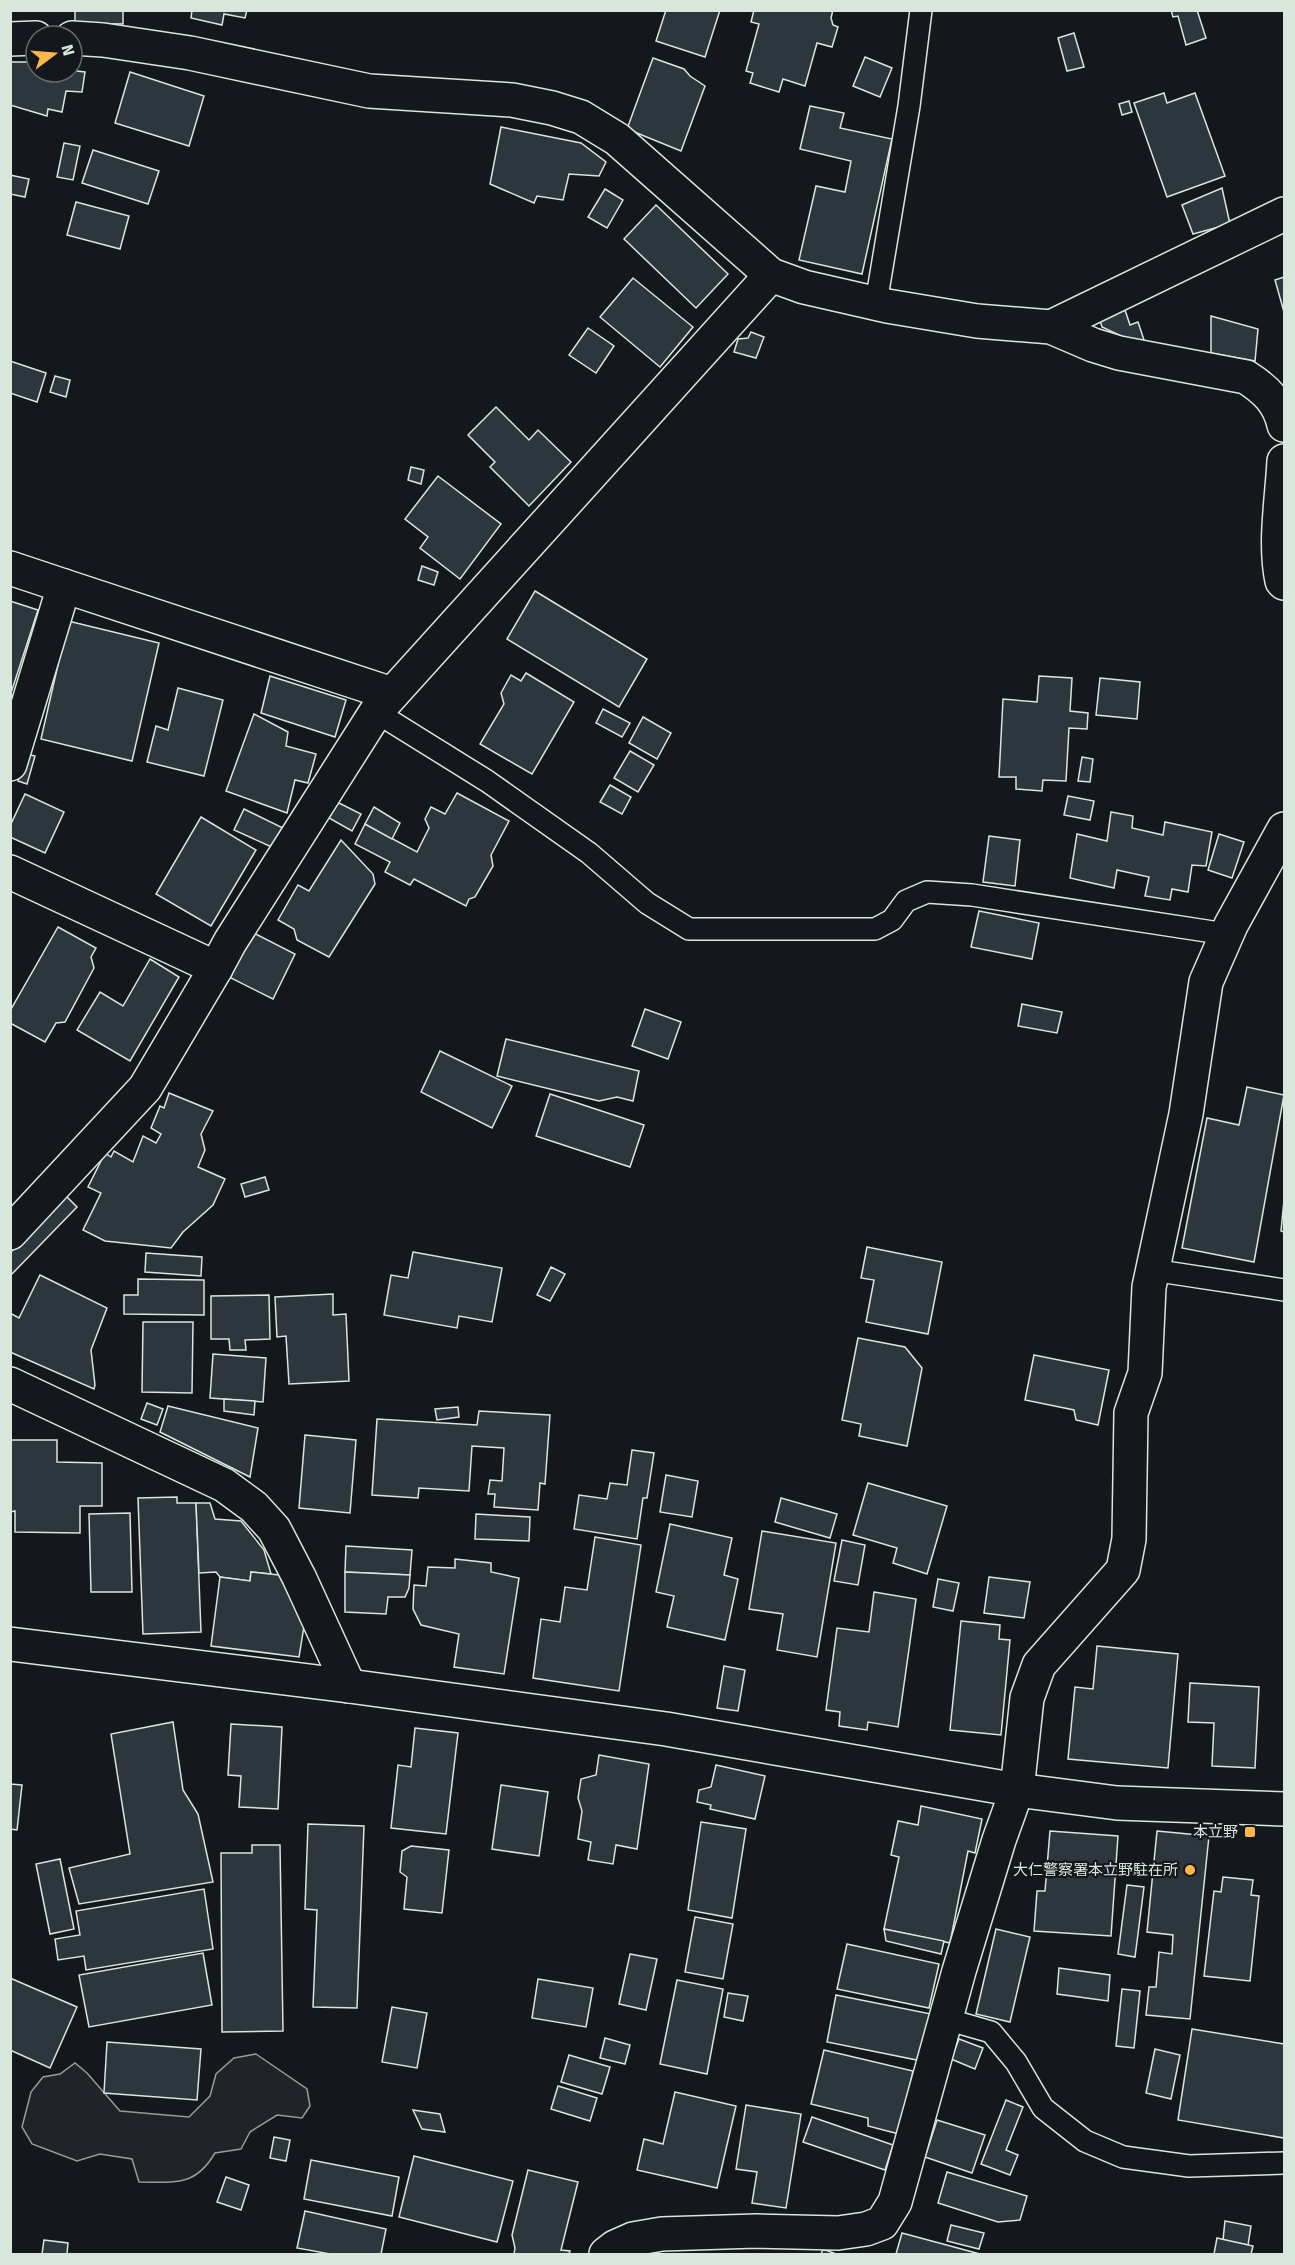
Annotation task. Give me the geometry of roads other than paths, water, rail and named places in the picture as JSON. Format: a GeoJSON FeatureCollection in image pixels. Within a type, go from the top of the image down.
{"type":"FeatureCollection","features":[{"type":"Feature","properties":{"kind":"street"},"geometry":{"type":"LineString","coordinates":[[84,39],[190,53],[369,91],[512,100],[552,108],[581,117],[617,139],[771,275],[804,287],[876,303],[977,321],[1051,327],[1093,345],[1119,353],[1246,377],[1262,388],[1276,403],[1284,425]]}},
{"type":"Feature","properties":{"kind":"street"},"geometry":{"type":"LineString","coordinates":[[1051,327],[1284,214]]}},
{"type":"Feature","properties":{"kind":"street"},"geometry":{"type":"LineString","coordinates":[[10,1233],[145,1088],[230,942],[384,703],[771,275]]}},
{"type":"Feature","properties":{"kind":"street"},"geometry":{"type":"LineString","coordinates":[[1284,461],[1279,548],[1279,568],[1284,583]]}},
{"type":"Feature","properties":{"kind":"street"},"geometry":{"type":"LineString","coordinates":[[10,568],[384,703]]}},
{"type":"Feature","properties":{"kind":"street"},"geometry":{"type":"LineString","coordinates":[[10,764],[64,586]]}},
{"type":"Feature","properties":{"kind":"street"},"geometry":{"type":"LineString","coordinates":[[606,2254],[633,2239],[662,2234],[756,2231],[838,2232],[866,2229],[882,2223],[895,2202],[999,1840],[1017,1790],[1027,1698],[1039,1665],[1123,1570],[1130,1539],[1131,1413],[1145,1372],[1149,1287],[1186,1114],[1206,982],[1226,934],[1284,829]]}},
{"type":"Feature","properties":{"kind":"street"},"geometry":{"type":"LineString","coordinates":[[10,872],[216,968]]}},
{"type":"Feature","properties":{"kind":"street"},"geometry":{"type":"LineString","coordinates":[[10,1384],[224,1485],[254,1507],[274,1529],[299,1577],[349,1686]]}},
{"type":"Feature","properties":{"kind":"street"},"geometry":{"type":"LineString","coordinates":[[10,1644],[349,1686],[666,1729],[1017,1790],[1117,1803],[1284,1809]]}},
{"type":"Feature","properties":{"kind":"lane"},"geometry":{"type":"LineString","coordinates":[[876,303],[909,106],[921,10]]}},
{"type":"Feature","properties":{"kind":"lane"},"geometry":{"type":"LineString","coordinates":[[384,703],[487,781],[589,853],[647,903],[689,929],[875,929],[892,920],[906,901],[927,892],[972,895],[1226,934]]}},
{"type":"Feature","properties":{"kind":"lane"},"geometry":{"type":"LineString","coordinates":[[1152,1270],[1284,1290]]}},
{"type":"Feature","properties":{"kind":"lane"},"geometry":{"type":"LineString","coordinates":[[946,2019],[991,2032],[1016,2062],[1043,2108],[1085,2142],[1123,2157],[1189,2166],[1284,2163]]}},
{"type":"Feature","properties":{"kind":"place","name":"本立野"},"geometry":{"type":"Point","coordinates":[1250,1832]}},
{"type":"Feature","properties":{"kind":"place","name":"大仁警察署本立野駐在所"},"geometry":{"type":"Point","coordinates":[1190,1870]}}]}
